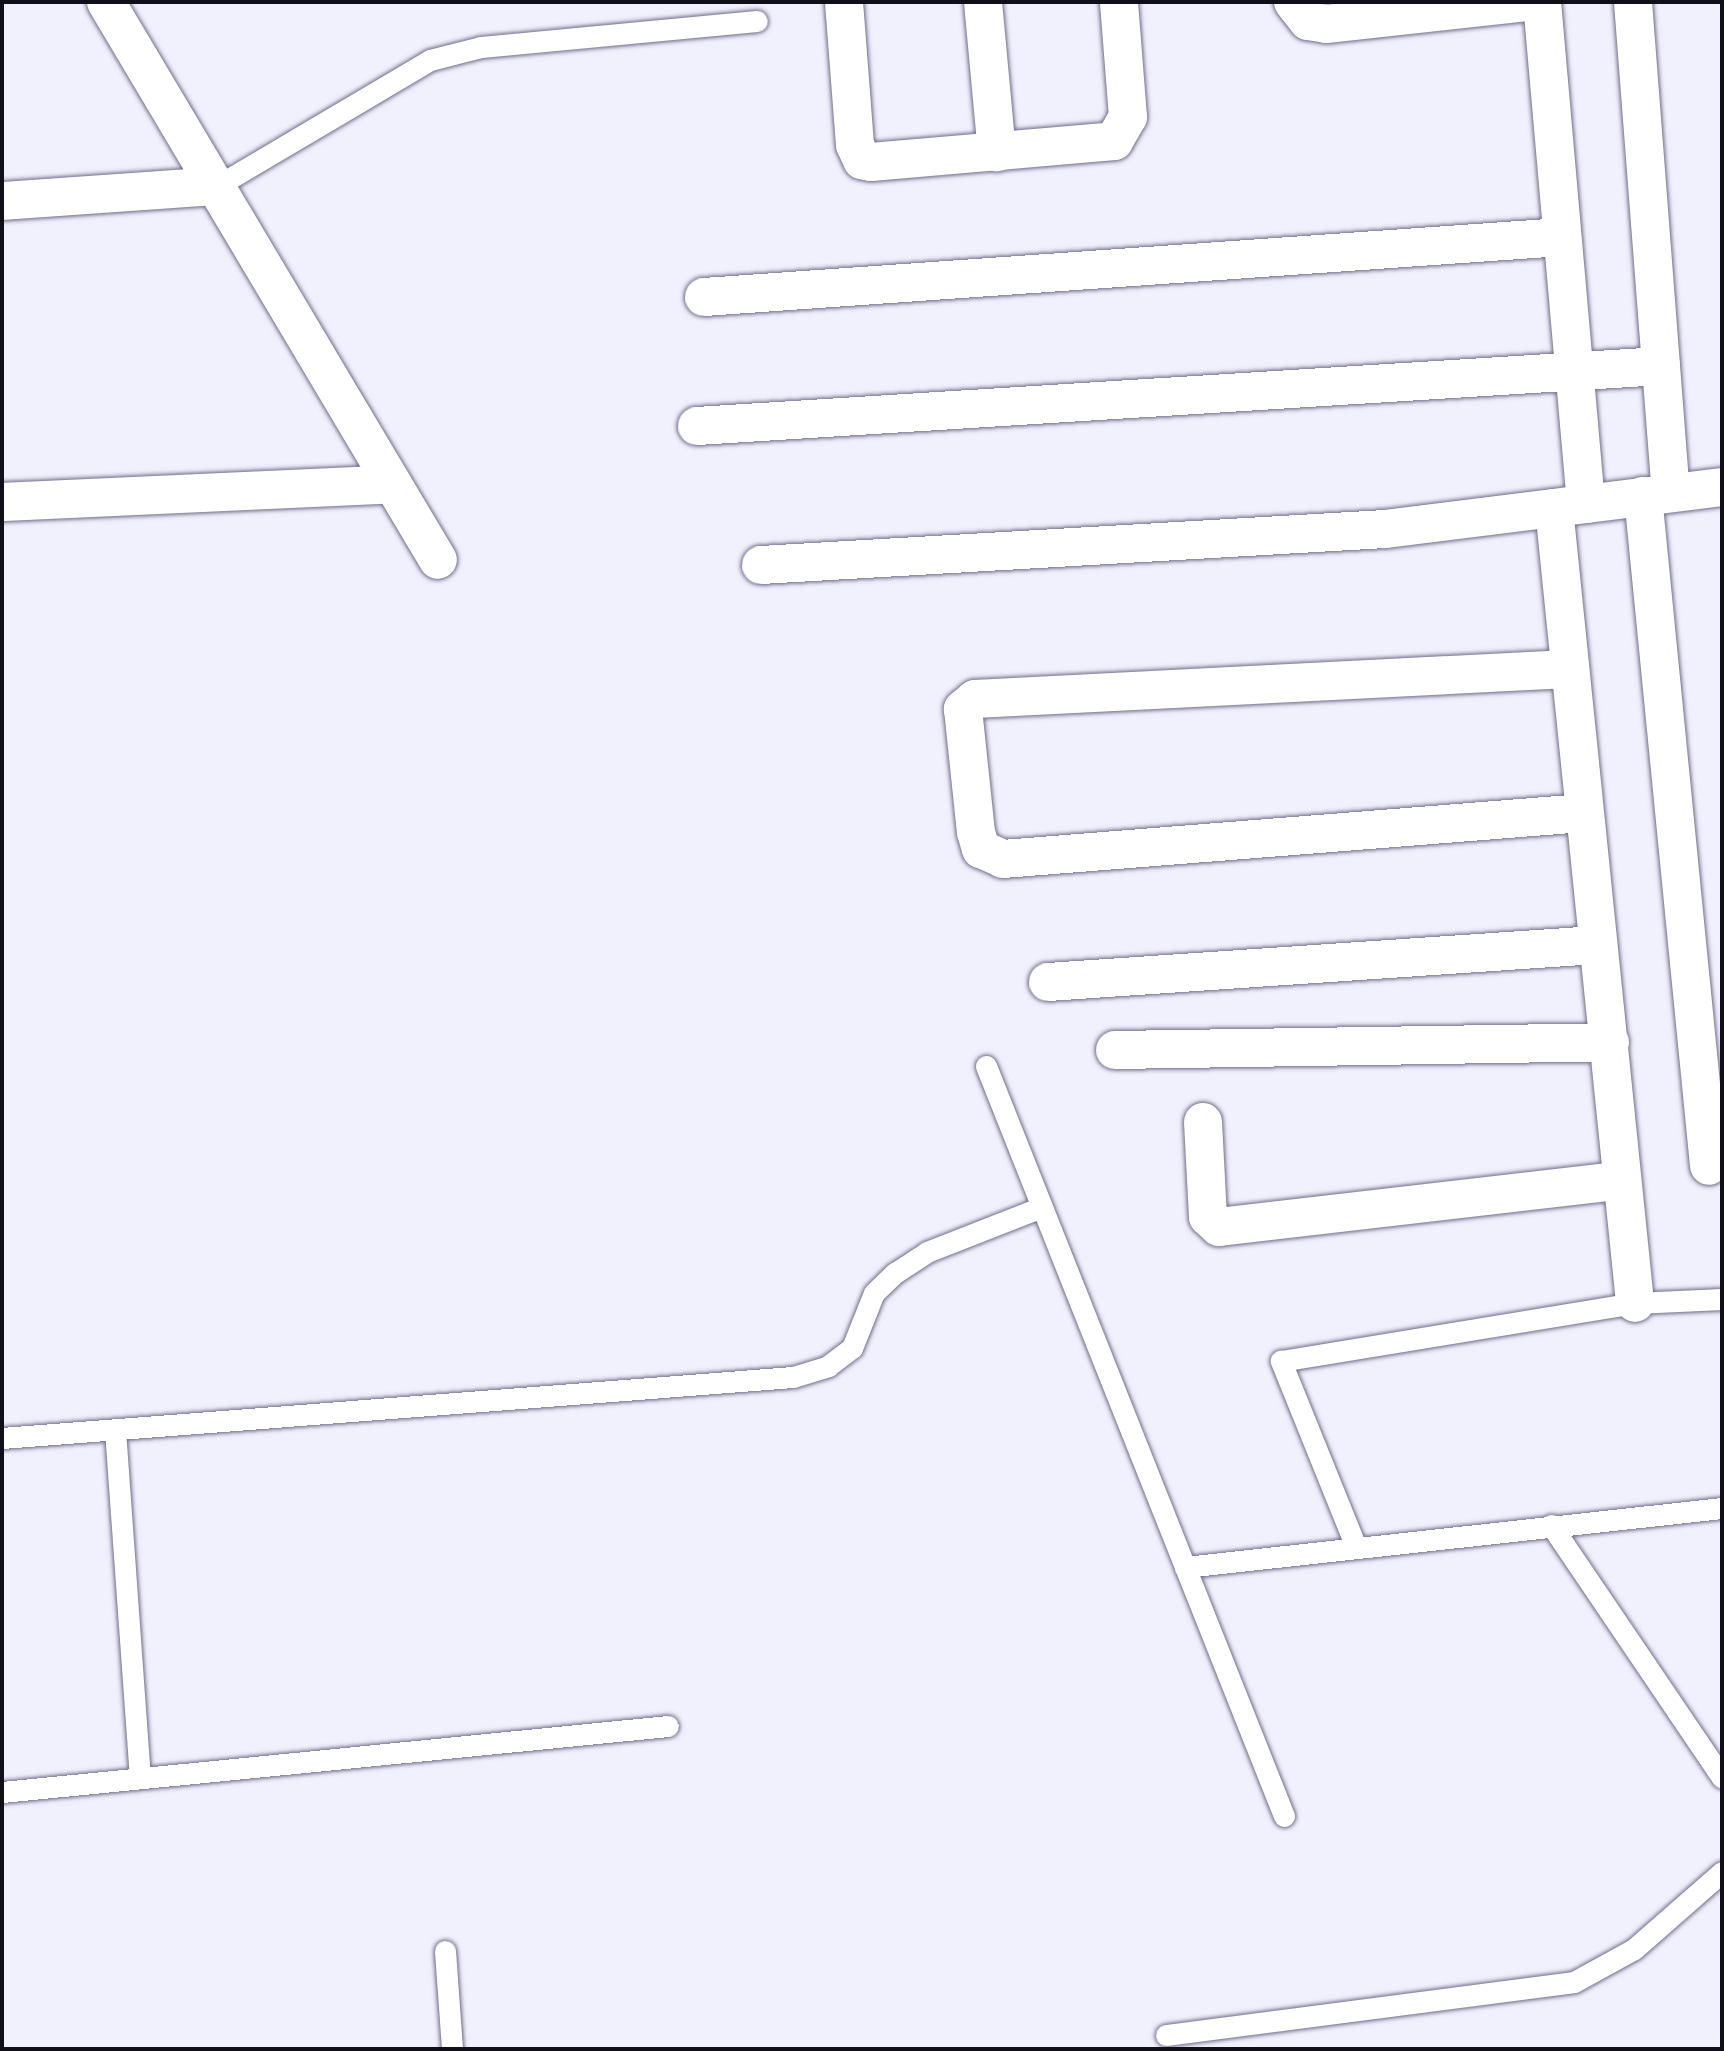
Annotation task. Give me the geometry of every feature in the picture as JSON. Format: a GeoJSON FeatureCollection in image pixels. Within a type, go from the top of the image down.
{"type":"FeatureCollection","features":[{"type":"Feature","properties":{"kind":"street"},"geometry":{"type":"LineString","coordinates":[[106,2],[438,560]]}},
{"type":"Feature","properties":{"kind":"street"},"geometry":{"type":"LineString","coordinates":[[844,2],[855,145],[862,160],[1099,144],[1124,131],[1119,2]]}},
{"type":"Feature","properties":{"kind":"street"},"geometry":{"type":"LineString","coordinates":[[984,2],[998,152]]}},
{"type":"Feature","properties":{"kind":"street"},"geometry":{"type":"LineString","coordinates":[[1293,2],[1308,21],[1326,24],[1467,5],[1527,2]]}},
{"type":"Feature","properties":{"kind":"street"},"geometry":{"type":"LineString","coordinates":[[1542,2],[1574,372],[1568,668],[1595,945],[1610,1042],[1618,1181],[1635,1304]]}},
{"type":"Feature","properties":{"kind":"street"},"geometry":{"type":"LineString","coordinates":[[1633,2],[1661,366],[1657,494],[1709,1166]]}},
{"type":"Feature","properties":{"kind":"street"},"geometry":{"type":"LineString","coordinates":[[2,201],[217,186]]}},
{"type":"Feature","properties":{"kind":"street"},"geometry":{"type":"LineString","coordinates":[[704,298],[1561,237]]}},
{"type":"Feature","properties":{"kind":"street"},"geometry":{"type":"LineString","coordinates":[[697,426],[1661,366]]}},
{"type":"Feature","properties":{"kind":"street"},"geometry":{"type":"LineString","coordinates":[[2,502],[393,484]]}},
{"type":"Feature","properties":{"kind":"street"},"geometry":{"type":"LineString","coordinates":[[761,565],[1221,541],[1570,506],[1722,487]]}},
{"type":"Feature","properties":{"kind":"street"},"geometry":{"type":"LineString","coordinates":[[1568,668],[975,699],[963,709],[976,832],[981,849],[1003,859],[1583,813]]}},
{"type":"Feature","properties":{"kind":"street"},"geometry":{"type":"LineString","coordinates":[[1048,982],[1595,945]]}},
{"type":"Feature","properties":{"kind":"street"},"geometry":{"type":"LineString","coordinates":[[1115,1050],[1610,1042]]}},
{"type":"Feature","properties":{"kind":"street"},"geometry":{"type":"LineString","coordinates":[[1203,1122],[1208,1217],[1219,1227],[1618,1181]]}},
{"type":"Feature","properties":{"kind":"lane"},"geometry":{"type":"LineString","coordinates":[[217,186],[430,60],[481,47],[757,21]]}},
{"type":"Feature","properties":{"kind":"lane"},"geometry":{"type":"LineString","coordinates":[[986,1066],[1284,1816]]}},
{"type":"Feature","properties":{"kind":"lane"},"geometry":{"type":"LineString","coordinates":[[2,1438],[793,1377],[828,1366],[852,1348],[874,1293],[895,1273],[927,1252],[1042,1208]]}},
{"type":"Feature","properties":{"kind":"lane"},"geometry":{"type":"LineString","coordinates":[[1356,1547],[1281,1361],[1635,1304],[1722,1299]]}},
{"type":"Feature","properties":{"kind":"lane"},"geometry":{"type":"LineString","coordinates":[[116,1430],[140,1778]]}},
{"type":"Feature","properties":{"kind":"lane"},"geometry":{"type":"LineString","coordinates":[[1185,1567],[1722,1508]]}},
{"type":"Feature","properties":{"kind":"lane"},"geometry":{"type":"LineString","coordinates":[[1551,1525],[1722,1778]]}},
{"type":"Feature","properties":{"kind":"lane"},"geometry":{"type":"LineString","coordinates":[[2,1792],[668,1726]]}},
{"type":"Feature","properties":{"kind":"lane"},"geometry":{"type":"LineString","coordinates":[[1166,2035],[1574,1982],[1634,1949],[1722,1872]]}},
{"type":"Feature","properties":{"kind":"lane"},"geometry":{"type":"LineString","coordinates":[[444,1951],[452,2049]]}}]}
